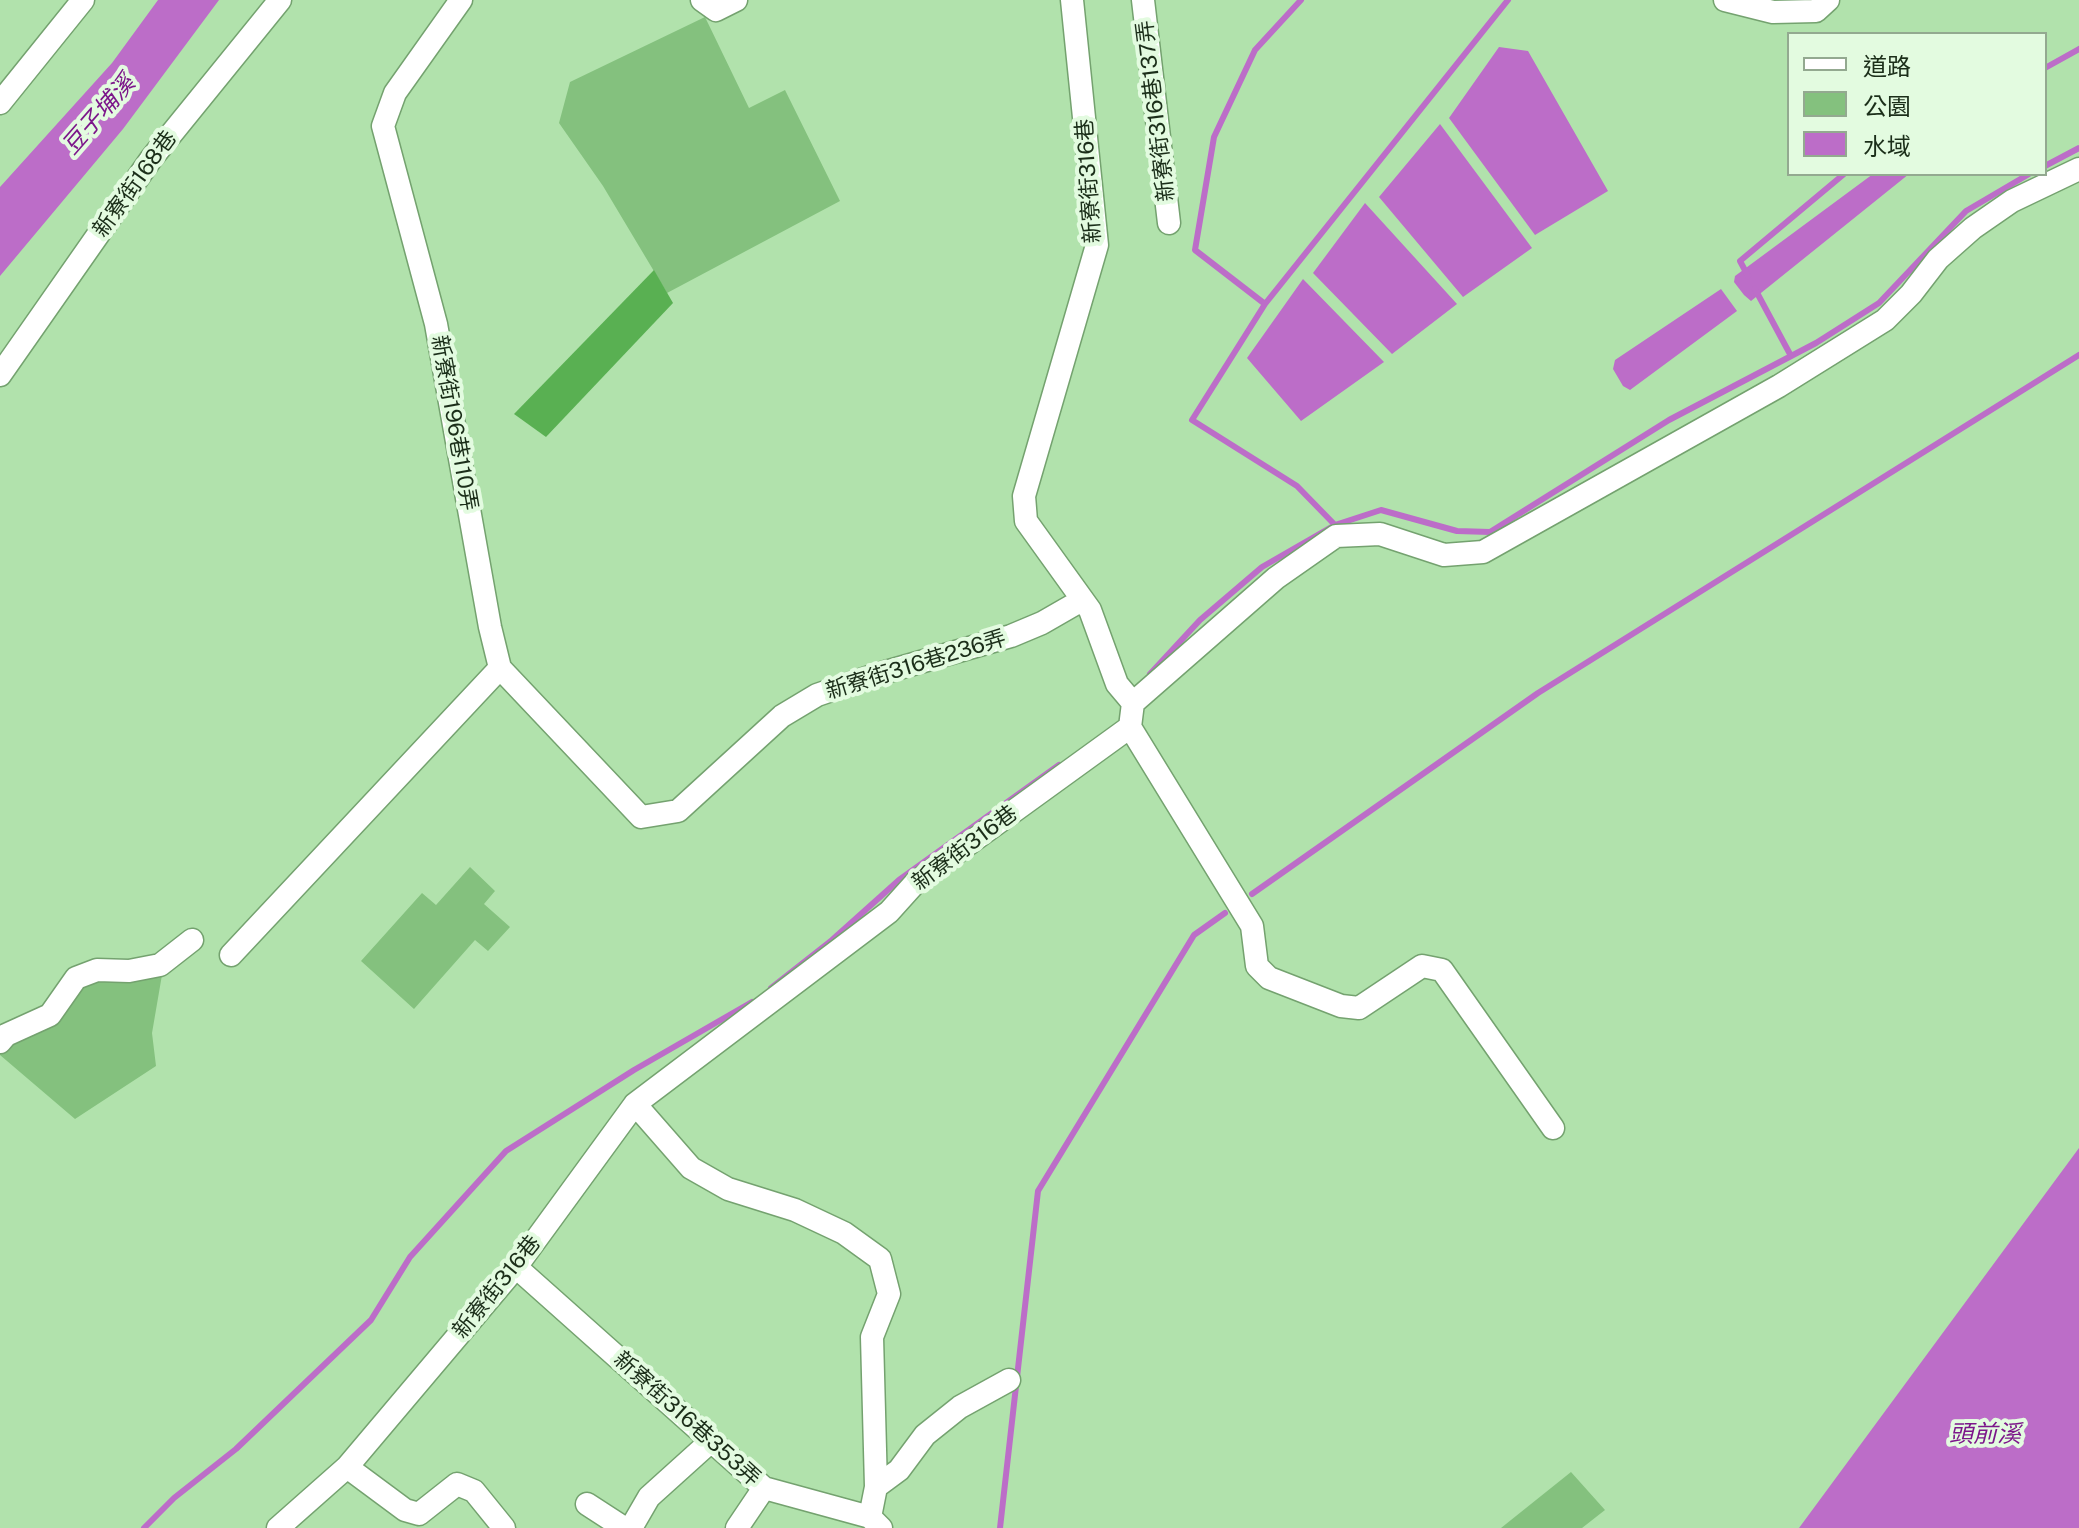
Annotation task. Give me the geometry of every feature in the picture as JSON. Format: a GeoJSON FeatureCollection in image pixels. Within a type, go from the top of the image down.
{"type":"FeatureCollection","features":[{"type":"Feature","properties":{"kind":"street"},"geometry":{"type":"LineString","coordinates":[[0,103],[83,0]]}},
{"type":"Feature","properties":{"kind":"street","name":"新寮街168巷"},"geometry":{"type":"LineString","coordinates":[[0,375],[151,159],[280,0]]}},
{"type":"Feature","properties":{"kind":"street","name":"新寮街196巷110弄"},"geometry":{"type":"LineString","coordinates":[[461,0],[395,93],[383,126],[436,324],[500,668]]}},
{"type":"Feature","properties":{"kind":"street"},"geometry":{"type":"LineString","coordinates":[[702,0],[716,10],[736,0]]}},
{"type":"Feature","properties":{"kind":"street","name":"新寮街316巷"},"geometry":{"type":"LineString","coordinates":[[1072,0],[1097,245],[1024,496],[1026,521],[1090,610],[1117,684],[1133,703]]}},
{"type":"Feature","properties":{"kind":"street","name":"新寮街316巷137弄"},"geometry":{"type":"LineString","coordinates":[[1143,0],[1169,223]]}},
{"type":"Feature","properties":{"kind":"street"},"geometry":{"type":"LineString","coordinates":[[1725,0],[1773,12],[1816,11],[1828,0]]}},
{"type":"Feature","properties":{"kind":"street"},"geometry":{"type":"LineString","coordinates":[[1553,1128],[1442,970],[1422,966],[1359,1008],[1341,1006],[1269,978],[1257,966],[1252,926],[1130,727],[1133,703],[1276,578],[1336,536],[1380,534],[1444,555],[1483,552],[1779,386],[1885,320],[1911,294],[1938,259],[1973,228],[2012,201],[2079,169]]}},
{"type":"Feature","properties":{"kind":"street","name":"新寮街316巷236弄"},"geometry":{"type":"LineString","coordinates":[[500,668],[641,817],[678,811],[782,716],[817,695],[1011,636],[1042,623],[1082,600]]}},
{"type":"Feature","properties":{"kind":"street"},"geometry":{"type":"LineString","coordinates":[[231,955],[500,668]]}},
{"type":"Feature","properties":{"kind":"street","name":"新寮街316巷"},"geometry":{"type":"LineString","coordinates":[[278,1528],[347,1467],[516,1267],[635,1104],[889,912],[916,882],[1130,727]]}},
{"type":"Feature","properties":{"kind":"street"},"geometry":{"type":"LineString","coordinates":[[0,1042],[6,1035],[50,1015],[76,978],[97,970],[129,971],[160,965],[192,940]]}},
{"type":"Feature","properties":{"kind":"street"},"geometry":{"type":"LineString","coordinates":[[635,1104],[691,1168],[728,1189],[795,1210],[844,1233],[880,1259],[889,1294],[872,1337],[875,1523]]}},
{"type":"Feature","properties":{"kind":"street","name":"新寮街316巷353弄"},"geometry":{"type":"LineString","coordinates":[[516,1267],[764,1488],[875,1523]]}},
{"type":"Feature","properties":{"kind":"street"},"geometry":{"type":"LineString","coordinates":[[876,1487],[899,1470],[925,1435],[960,1407],[1009,1380]]}},
{"type":"Feature","properties":{"kind":"street"},"geometry":{"type":"LineString","coordinates":[[631,1528],[649,1497],[710,1442]]}},
{"type":"Feature","properties":{"kind":"street"},"geometry":{"type":"LineString","coordinates":[[347,1467],[405,1510],[419,1514],[457,1484],[474,1491],[504,1528]]}},
{"type":"Feature","properties":{"kind":"street"},"geometry":{"type":"LineString","coordinates":[[737,1528],[764,1488]]}},
{"type":"Feature","properties":{"kind":"street"},"geometry":{"type":"LineString","coordinates":[[587,1504],[624,1528]]}},
{"type":"Feature","properties":{"kind":"green space"},"geometry":{"type":"Polygon","coordinates":[[[705,17],[749,108],[785,90],[840,201],[667,293],[603,186],[559,123],[570,82],[705,17]]]}},
{"type":"Feature","properties":{"kind":"green space"},"geometry":{"type":"Polygon","coordinates":[[[654,270],[673,303],[546,437],[514,414],[654,270]]]}},
{"type":"Feature","properties":{"kind":"green space"},"geometry":{"type":"Polygon","coordinates":[[[470,867],[495,891],[484,904],[510,927],[488,951],[475,940],[414,1009],[361,961],[422,893],[436,905],[470,867]]]}},
{"type":"Feature","properties":{"kind":"green space"},"geometry":{"type":"Polygon","coordinates":[[[163,969],[152,1033],[156,1066],[75,1119],[0,1055],[0,1050],[75,981],[163,969]]]}},
{"type":"Feature","properties":{"kind":"green space"},"geometry":{"type":"Polygon","coordinates":[[[1571,1472],[1605,1510],[1582,1528],[1501,1528],[1571,1472]]]}},
{"type":"Feature","properties":{"kind":"water","name":"豆子埔溪"},"geometry":{"type":"Polygon","coordinates":[[[158,0],[219,0],[123,129],[0,276],[0,187],[112,63],[158,0]]]}},
{"type":"Feature","properties":{"kind":"water"},"geometry":{"type":"Polygon","coordinates":[[[1499,47],[1528,51],[1608,191],[1535,235],[1449,118],[1499,47]]]}},
{"type":"Feature","properties":{"kind":"water"},"geometry":{"type":"Polygon","coordinates":[[[1440,124],[1532,248],[1463,297],[1379,197],[1440,124]]]}},
{"type":"Feature","properties":{"kind":"water"},"geometry":{"type":"Polygon","coordinates":[[[1870,176],[1907,176],[1751,301],[1734,282],[1735,276],[1870,176]]]}},
{"type":"Feature","properties":{"kind":"water"},"geometry":{"type":"Polygon","coordinates":[[[1365,203],[1457,304],[1392,354],[1313,273],[1365,203]]]}},
{"type":"Feature","properties":{"kind":"water"},"geometry":{"type":"Polygon","coordinates":[[[1303,279],[1384,362],[1301,421],[1247,358],[1303,279]]]}},
{"type":"Feature","properties":{"kind":"water"},"geometry":{"type":"Polygon","coordinates":[[[1721,289],[1737,311],[1630,390],[1623,386],[1613,369],[1615,360],[1721,289]]]}},
{"type":"Feature","properties":{"kind":"water","name":"頭前溪"},"geometry":{"type":"Polygon","coordinates":[[[2079,1148],[2079,1528],[1799,1528],[2079,1148]]]}},
{"type":"Feature","properties":{"kind":"waterway"},"geometry":{"type":"LineString","coordinates":[[1301,0],[1255,50],[1214,137],[1195,250],[1265,304],[1192,420],[1297,486],[1335,525]]}},
{"type":"Feature","properties":{"kind":"waterway"},"geometry":{"type":"LineString","coordinates":[[1265,304],[1508,0]]}},
{"type":"Feature","properties":{"kind":"waterway"},"geometry":{"type":"LineString","coordinates":[[2047,67],[2079,49]]}},
{"type":"Feature","properties":{"kind":"waterway"},"geometry":{"type":"LineString","coordinates":[[2047,165],[2079,148]]}},
{"type":"Feature","properties":{"kind":"waterway"},"geometry":{"type":"LineString","coordinates":[[1748,276],[1740,261],[1842,176]]}},
{"type":"Feature","properties":{"kind":"waterway"},"geometry":{"type":"LineString","coordinates":[[1150,674],[1200,620],[1262,567],[1335,525],[1381,510],[1457,531],[1490,532],[1669,420],[1816,343],[1879,303],[1966,211],[2026,176]]}},
{"type":"Feature","properties":{"kind":"waterway"},"geometry":{"type":"LineString","coordinates":[[1755,289],[1791,356]]}},
{"type":"Feature","properties":{"kind":"waterway"},"geometry":{"type":"LineString","coordinates":[[1252,894],[1538,693],[2079,355]]}},
{"type":"Feature","properties":{"kind":"waterway"},"geometry":{"type":"LineString","coordinates":[[771,988],[832,940],[899,880],[1059,765]]}},
{"type":"Feature","properties":{"kind":"waterway"},"geometry":{"type":"LineString","coordinates":[[1000,1528],[1038,1191],[1194,935],[1225,913]]}},
{"type":"Feature","properties":{"kind":"waterway"},"geometry":{"type":"LineString","coordinates":[[144,1528],[174,1498],[236,1449],[371,1320],[410,1257],[506,1151],[634,1070],[752,1002]]}}]}
